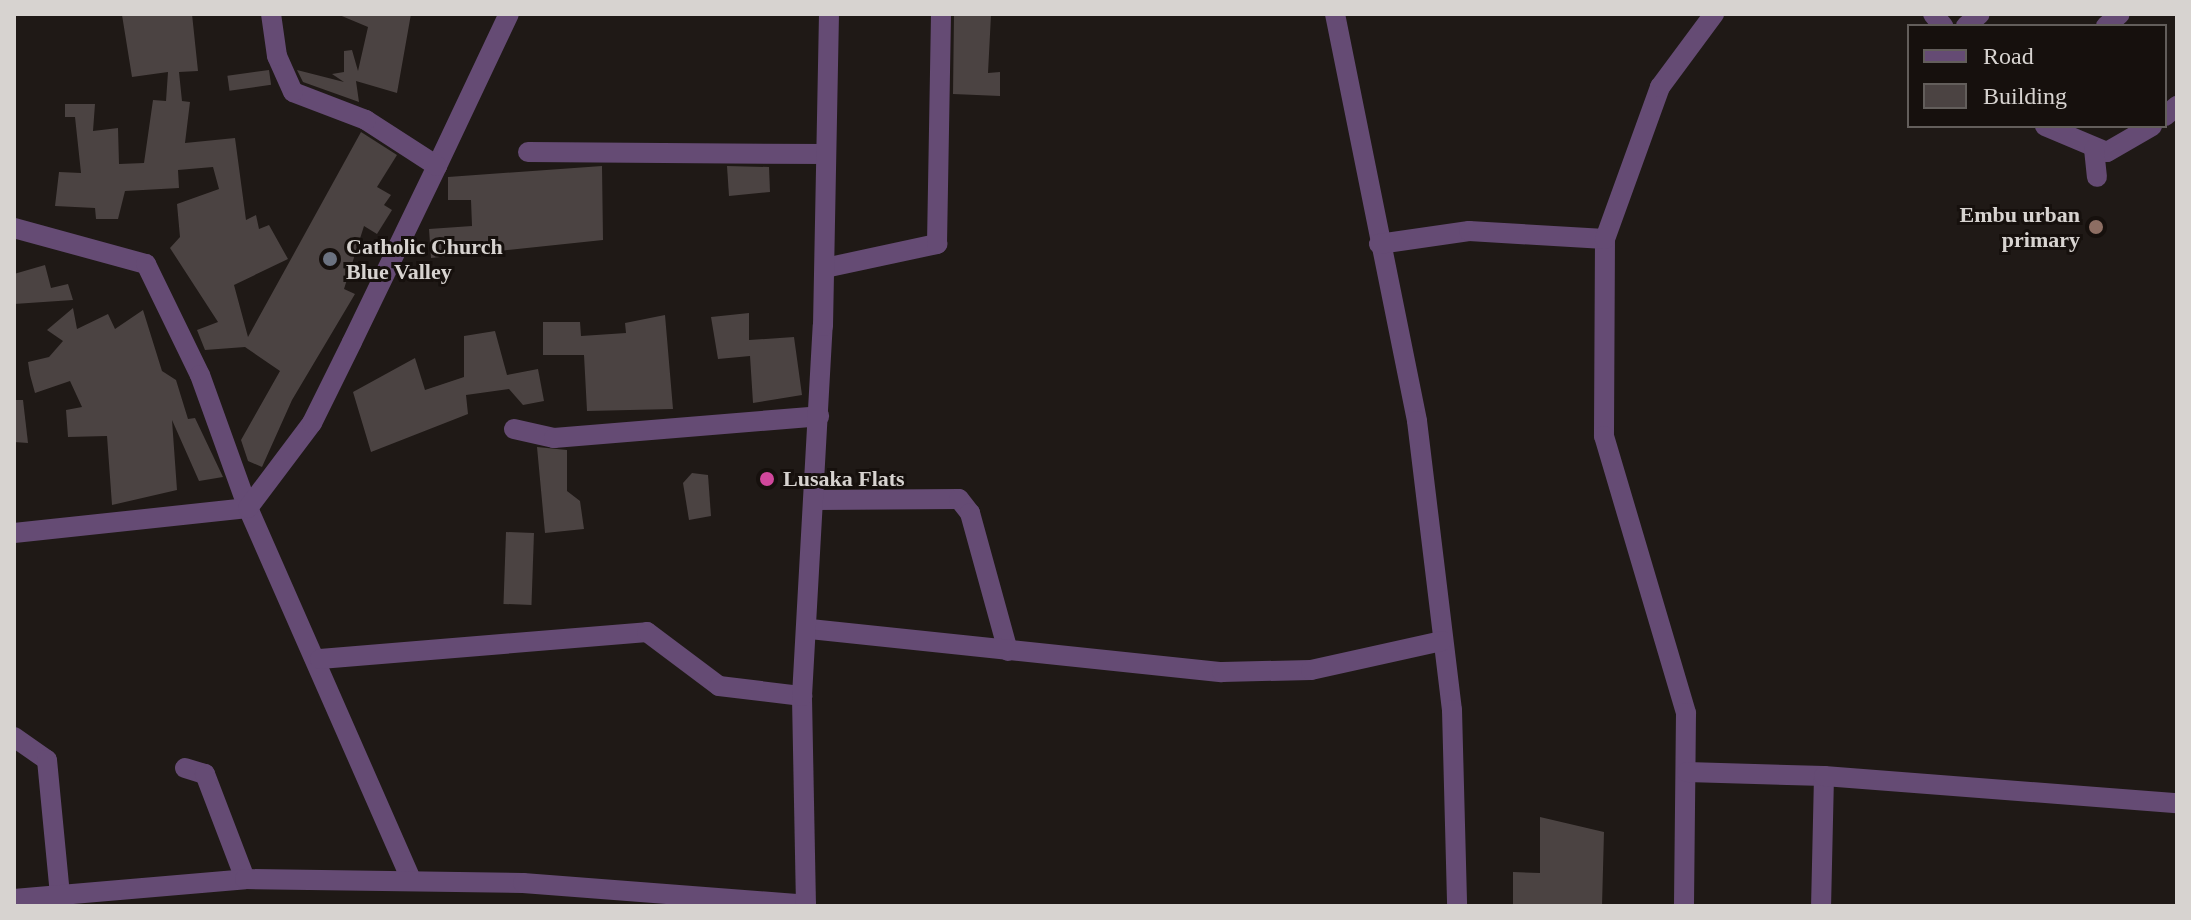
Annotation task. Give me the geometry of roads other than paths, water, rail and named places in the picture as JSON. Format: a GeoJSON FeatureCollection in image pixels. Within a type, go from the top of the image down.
{"type":"FeatureCollection","features":[{"type":"Feature","properties":{"kind":"street"},"geometry":{"type":"LineString","coordinates":[[271,14],[277,56],[293,92],[366,120],[437,166]]}},
{"type":"Feature","properties":{"kind":"street"},"geometry":{"type":"LineString","coordinates":[[14,533],[248,508],[312,423],[509,14]]}},
{"type":"Feature","properties":{"kind":"street"},"geometry":{"type":"LineString","coordinates":[[14,899],[245,879],[412,881],[611,897],[806,905],[802,696],[810,629],[816,500],[825,268],[829,14]]}},
{"type":"Feature","properties":{"kind":"street"},"geometry":{"type":"LineString","coordinates":[[825,268],[937,244],[941,14]]}},
{"type":"Feature","properties":{"kind":"street"},"geometry":{"type":"LineString","coordinates":[[1335,14],[1417,421],[1452,710],[1457,906]]}},
{"type":"Feature","properties":{"kind":"street"},"geometry":{"type":"LineString","coordinates":[[1684,906],[1686,713],[1673,649],[1604,436],[1605,239],[1660,87],[1714,14]]}},
{"type":"Feature","properties":{"kind":"street"},"geometry":{"type":"LineString","coordinates":[[2049,128],[2094,149],[2118,151],[2149,128]]}},
{"type":"Feature","properties":{"kind":"street"},"geometry":{"type":"LineString","coordinates":[[2094,149],[2097,177]]}},
{"type":"Feature","properties":{"kind":"street"},"geometry":{"type":"LineString","coordinates":[[528,152],[826,154]]}},
{"type":"Feature","properties":{"kind":"street"},"geometry":{"type":"LineString","coordinates":[[14,228],[146,264],[200,375],[248,508],[320,659],[412,881]]}},
{"type":"Feature","properties":{"kind":"street"},"geometry":{"type":"LineString","coordinates":[[1379,244],[1469,231],[1605,239]]}},
{"type":"Feature","properties":{"kind":"street"},"geometry":{"type":"LineString","coordinates":[[514,429],[554,438],[819,416]]}},
{"type":"Feature","properties":{"kind":"street"},"geometry":{"type":"LineString","coordinates":[[816,500],[959,499],[970,513],[1008,651]]}},
{"type":"Feature","properties":{"kind":"street"},"geometry":{"type":"LineString","coordinates":[[810,629],[1222,672],[1296,671],[1442,641]]}},
{"type":"Feature","properties":{"kind":"street"},"geometry":{"type":"LineString","coordinates":[[320,659],[647,632],[719,686],[802,696]]}},
{"type":"Feature","properties":{"kind":"street"},"geometry":{"type":"LineString","coordinates":[[14,737],[47,760],[60,896]]}},
{"type":"Feature","properties":{"kind":"street"},"geometry":{"type":"LineString","coordinates":[[185,768],[205,774],[245,879]]}},
{"type":"Feature","properties":{"kind":"street"},"geometry":{"type":"LineString","coordinates":[[1687,772],[1824,776],[2177,803]]}},
{"type":"Feature","properties":{"kind":"street"},"geometry":{"type":"LineString","coordinates":[[1821,906],[1824,776]]}},
{"type":"Feature","properties":{"kind":"place","name":"Embu urban primary"},"geometry":{"type":"Point","coordinates":[2096,227]}},
{"type":"Feature","properties":{"kind":"place","name":"Catholic Church Blue Valley"},"geometry":{"type":"Point","coordinates":[330,259]}},
{"type":"Feature","properties":{"kind":"place","name":"Lusaka Flats"},"geometry":{"type":"Point","coordinates":[767,479]}}]}
